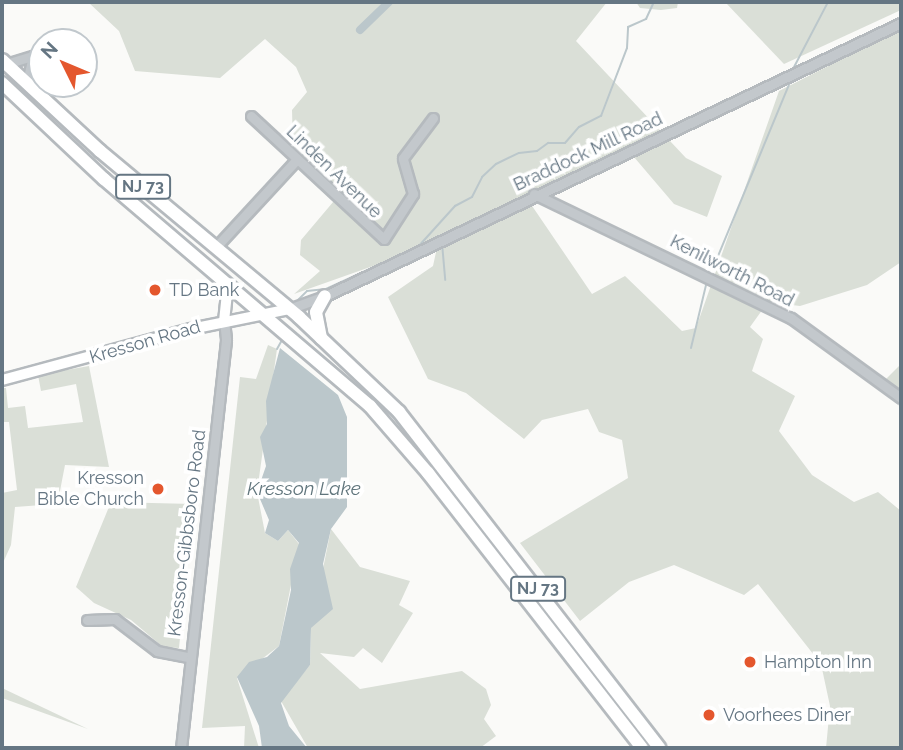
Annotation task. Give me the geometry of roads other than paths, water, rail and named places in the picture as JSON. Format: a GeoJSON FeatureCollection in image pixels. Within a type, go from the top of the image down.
{"type":"FeatureCollection","features":[{"type":"Feature","properties":{"kind":"highway","name":"NJ 73"},"geometry":{"type":"LineString","coordinates":[[4,62],[215,248],[289,309],[420,436],[660,748]]}},
{"type":"Feature","properties":{"kind":"highway","name":"NJ 73"},"geometry":{"type":"LineString","coordinates":[[2,83],[104,178],[352,388],[394,432],[642,748]]}},
{"type":"Feature","properties":{"kind":"highway"},"geometry":{"type":"LineString","coordinates":[[323,341],[315,315],[325,296]]}},
{"type":"Feature","properties":{"kind":"main road"},"geometry":{"type":"LineString","coordinates":[[218,274],[227,291],[224,321]]}},
{"type":"Feature","properties":{"kind":"main road","name":"Kresson Road"},"geometry":{"type":"LineString","coordinates":[[2,380],[224,321],[289,309]]}},
{"type":"Feature","properties":{"kind":"street","name":"Braddock Mill Road"},"geometry":{"type":"LineString","coordinates":[[289,309],[325,296],[534,194],[901,23]]}},
{"type":"Feature","properties":{"kind":"street"},"geometry":{"type":"LineString","coordinates":[[4,62],[33,56],[27,83]]}},
{"type":"Feature","properties":{"kind":"street","name":"Linden Avenue"},"geometry":{"type":"LineString","coordinates":[[251,116],[384,239],[413,194],[403,158],[433,118]]}},
{"type":"Feature","properties":{"kind":"street"},"geometry":{"type":"LineString","coordinates":[[215,248],[297,159]]}},
{"type":"Feature","properties":{"kind":"street","name":"Kenilworth Road"},"geometry":{"type":"LineString","coordinates":[[534,194],[791,318],[901,398]]}},
{"type":"Feature","properties":{"kind":"street","name":"Kresson-Gibbsboro Road"},"geometry":{"type":"LineString","coordinates":[[181,748],[226,340],[224,321]]}},
{"type":"Feature","properties":{"kind":"street"},"geometry":{"type":"LineString","coordinates":[[86,620],[115,619],[157,650],[190,657]]}},
{"type":"Feature","properties":{"kind":"water","name":"Kresson Lake"},"geometry":{"type":"Polygon","coordinates":[[[280,348],[338,395],[347,417],[347,507],[331,529],[323,564],[333,609],[311,628],[310,665],[281,703],[289,726],[307,748],[262,748],[259,726],[237,677],[249,662],[267,657],[279,646],[291,590],[290,569],[299,543],[288,530],[278,541],[265,533],[269,520],[257,492],[266,466],[260,437],[267,424],[266,401],[280,348]]]}},
{"type":"Feature","properties":{"kind":"waterway"},"geometry":{"type":"LineString","coordinates":[[360,30],[389,2]]}},
{"type":"Feature","properties":{"kind":"waterway"},"geometry":{"type":"LineString","coordinates":[[417,248],[455,206],[472,197],[482,177],[496,164],[519,153],[537,151],[548,143],[565,143],[579,127],[601,116],[627,48],[628,27],[646,19],[654,2]]}},
{"type":"Feature","properties":{"kind":"waterway"},"geometry":{"type":"LineString","coordinates":[[793,69],[828,2]]}},
{"type":"Feature","properties":{"kind":"waterway"},"geometry":{"type":"LineString","coordinates":[[711,273],[791,80]]}},
{"type":"Feature","properties":{"kind":"waterway"},"geometry":{"type":"LineString","coordinates":[[442,243],[445,280]]}},
{"type":"Feature","properties":{"kind":"waterway"},"geometry":{"type":"LineString","coordinates":[[297,301],[307,291],[326,289],[402,254]]}},
{"type":"Feature","properties":{"kind":"waterway"},"geometry":{"type":"LineString","coordinates":[[691,348],[707,281]]}},
{"type":"Feature","properties":{"kind":"waterway"},"geometry":{"type":"LineString","coordinates":[[277,349],[282,340]]}},
{"type":"Feature","properties":{"kind":"place","name":"TD Bank"},"geometry":{"type":"Point","coordinates":[155,290]}},
{"type":"Feature","properties":{"kind":"place","name":"Kresson Bible Church"},"geometry":{"type":"Point","coordinates":[158,489]}},
{"type":"Feature","properties":{"kind":"place","name":"Hampton Inn"},"geometry":{"type":"Point","coordinates":[750,662]}},
{"type":"Feature","properties":{"kind":"place","name":"Voorhees Diner"},"geometry":{"type":"Point","coordinates":[709,715]}}]}
